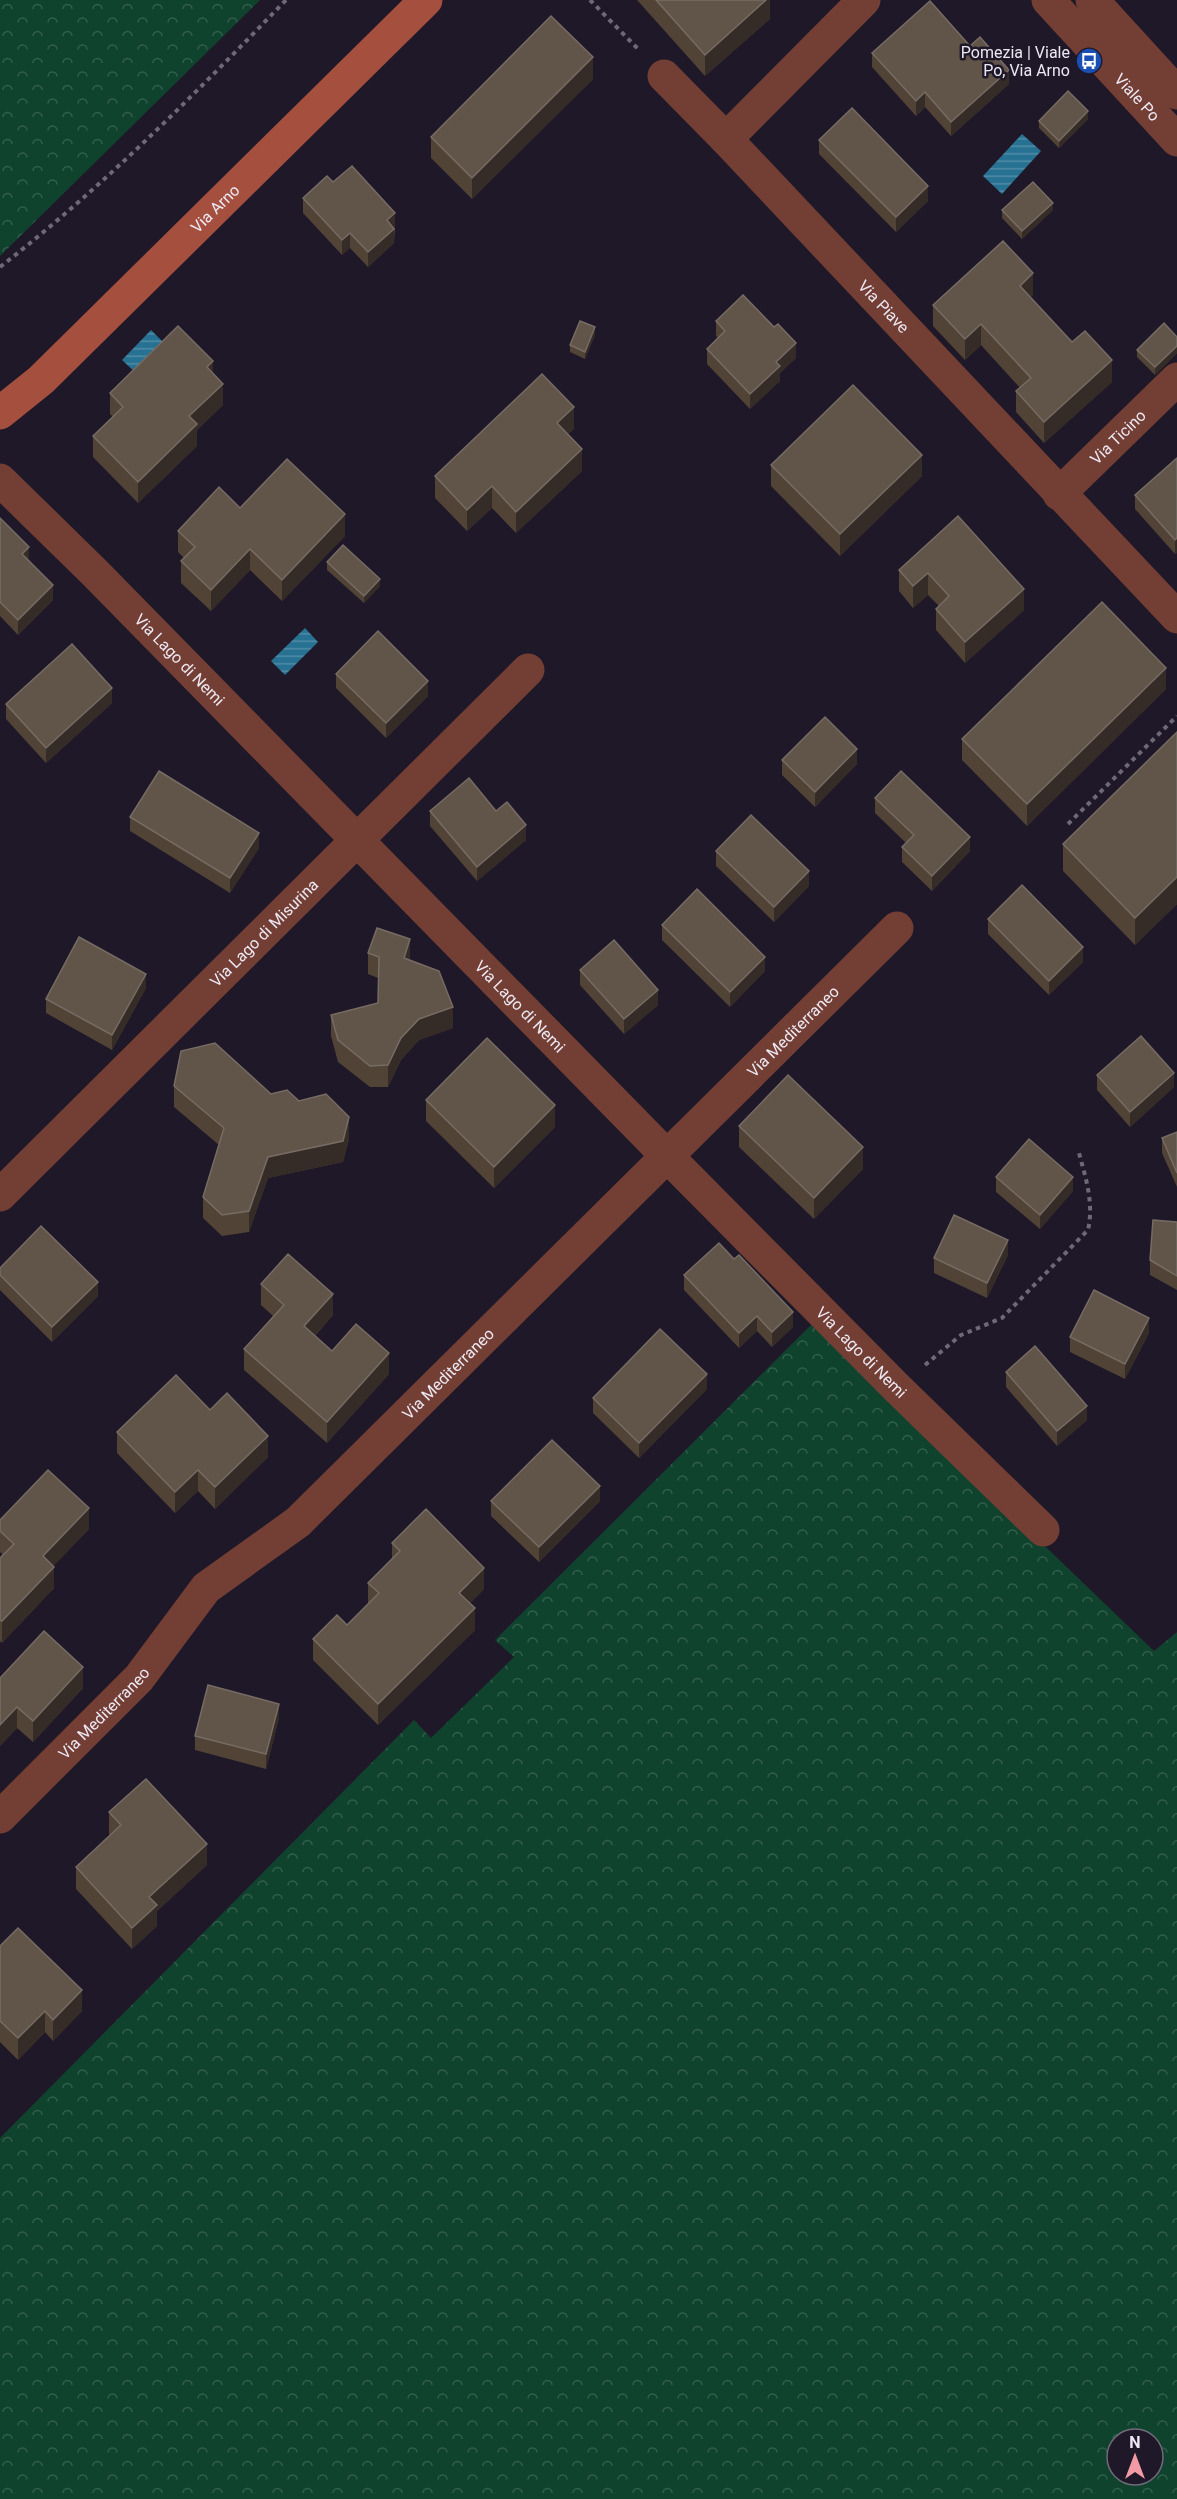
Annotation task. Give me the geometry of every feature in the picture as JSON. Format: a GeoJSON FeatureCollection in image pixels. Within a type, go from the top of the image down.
{"type":"FeatureCollection","features":[{"type":"Feature","properties":{"kind":"street","name":"Via Arno"},"geometry":{"type":"LineString","coordinates":[[0,413],[41,380],[426,0]]}},
{"type":"Feature","properties":{"kind":"street"},"geometry":{"type":"LineString","coordinates":[[726,139],[864,0]]}},
{"type":"Feature","properties":{"kind":"street","name":"Viale Po"},"geometry":{"type":"LineString","coordinates":[[1048,0],[1177,141]]}},
{"type":"Feature","properties":{"kind":"street","name":"Viale Po"},"geometry":{"type":"LineString","coordinates":[[1092,0],[1177,93]]}},
{"type":"Feature","properties":{"kind":"street","name":"Via Piave"},"geometry":{"type":"LineString","coordinates":[[664,76],[1177,617]]}},
{"type":"Feature","properties":{"kind":"street","name":"Via Ticino"},"geometry":{"type":"LineString","coordinates":[[1059,494],[1177,379]]}},
{"type":"Feature","properties":{"kind":"street","name":"Via Lago di Nemi"},"geometry":{"type":"LineString","coordinates":[[0,480],[95,573],[355,840],[897,1388],[1043,1530]]}},
{"type":"Feature","properties":{"kind":"street","name":"Via Lago di Misurina"},"geometry":{"type":"LineString","coordinates":[[0,1195],[528,670]]}},
{"type":"Feature","properties":{"kind":"street","name":"Via Mediterraneo"},"geometry":{"type":"LineString","coordinates":[[0,1817],[137,1681],[206,1588],[298,1522],[897,928]]}},
{"type":"Feature","properties":{"kind":"path"},"geometry":{"type":"LineString","coordinates":[[0,267],[71,210],[200,89],[286,0]]}},
{"type":"Feature","properties":{"kind":"path"},"geometry":{"type":"LineString","coordinates":[[590,0],[664,76]]}},
{"type":"Feature","properties":{"kind":"path"},"geometry":{"type":"LineString","coordinates":[[1068,824],[1177,716]]}},
{"type":"Feature","properties":{"kind":"path"},"geometry":{"type":"LineString","coordinates":[[897,1388],[961,1335],[1002,1318],[1088,1230],[1092,1213],[1079,1153]]}},
{"type":"Feature","properties":{"kind":"green space"},"geometry":{"type":"Polygon","coordinates":[[[0,0],[260,0],[0,256],[0,0]]]}},
{"type":"Feature","properties":{"kind":"green space"},"geometry":{"type":"Polygon","coordinates":[[[813,1323],[1154,1651],[1177,1632],[1177,2499],[0,2499],[0,2138],[414,1720],[431,1738],[514,1657],[495,1640],[813,1323]]]}},
{"type":"Feature","properties":{"kind":"water"},"geometry":{"type":"Polygon","coordinates":[[[1022,134],[1041,151],[1002,194],[983,176],[1022,134]]]}},
{"type":"Feature","properties":{"kind":"water"},"geometry":{"type":"Polygon","coordinates":[[[151,330],[167,346],[138,375],[122,360],[151,330]]]}},
{"type":"Feature","properties":{"kind":"water"},"geometry":{"type":"Polygon","coordinates":[[[305,628],[318,642],[285,675],[271,661],[305,628]]]}},
{"type":"Feature","properties":{"kind":"building"},"geometry":{"type":"Polygon","coordinates":[[[656,0],[766,0],[705,55],[656,0]]]}},
{"type":"Feature","properties":{"kind":"building"},"geometry":{"type":"Polygon","coordinates":[[[930,1],[970,46],[980,37],[1009,70],[951,122],[925,92],[916,101],[872,53],[930,1]]]}},
{"type":"Feature","properties":{"kind":"building"},"geometry":{"type":"Polygon","coordinates":[[[551,16],[593,57],[472,178],[431,137],[551,16]]]}},
{"type":"Feature","properties":{"kind":"building"},"geometry":{"type":"Polygon","coordinates":[[[1068,91],[1088,111],[1059,141],[1039,121],[1068,91]]]}},
{"type":"Feature","properties":{"kind":"building"},"geometry":{"type":"Polygon","coordinates":[[[852,108],[928,186],[896,217],[819,140],[852,108]]]}},
{"type":"Feature","properties":{"kind":"building"},"geometry":{"type":"Polygon","coordinates":[[[352,166],[395,213],[387,220],[394,229],[368,252],[350,233],[342,240],[303,198],[327,176],[333,182],[352,166]]]}},
{"type":"Feature","properties":{"kind":"building"},"geometry":{"type":"Polygon","coordinates":[[[1033,182],[1053,203],[1022,231],[1002,210],[1033,182]]]}},
{"type":"Feature","properties":{"kind":"building"},"geometry":{"type":"Polygon","coordinates":[[[1003,241],[1033,273],[1020,286],[1072,342],[1085,331],[1112,360],[1044,422],[1016,391],[1031,378],[981,324],[965,339],[933,305],[1003,241]]]}},
{"type":"Feature","properties":{"kind":"building"},"geometry":{"type":"Polygon","coordinates":[[[743,295],[774,327],[778,324],[796,343],[776,362],[780,366],[750,394],[707,349],[725,331],[716,321],[743,295]]]}},
{"type":"Feature","properties":{"kind":"building"},"geometry":{"type":"Polygon","coordinates":[[[580,321],[595,327],[585,352],[570,345],[580,321]]]}},
{"type":"Feature","properties":{"kind":"building"},"geometry":{"type":"Polygon","coordinates":[[[1164,323],[1177,337],[1177,346],[1155,367],[1137,350],[1164,323]]]}},
{"type":"Feature","properties":{"kind":"building"},"geometry":{"type":"Polygon","coordinates":[[[178,326],[213,361],[207,367],[223,384],[189,416],[197,424],[138,482],[93,436],[123,407],[110,393],[178,326]]]}},
{"type":"Feature","properties":{"kind":"building"},"geometry":{"type":"Polygon","coordinates":[[[542,374],[574,407],[557,423],[582,449],[516,512],[492,486],[467,510],[435,476],[542,374]]]}},
{"type":"Feature","properties":{"kind":"building"},"geometry":{"type":"Polygon","coordinates":[[[853,385],[922,455],[840,534],[771,465],[853,385]]]}},
{"type":"Feature","properties":{"kind":"building"},"geometry":{"type":"Polygon","coordinates":[[[1177,458],[1177,538],[1175,540],[1135,495],[1177,458]]]}},
{"type":"Feature","properties":{"kind":"building"},"geometry":{"type":"Polygon","coordinates":[[[287,459],[345,514],[282,580],[250,549],[211,590],[181,561],[195,547],[178,531],[219,487],[240,508],[287,459]]]}},
{"type":"Feature","properties":{"kind":"building"},"geometry":{"type":"Polygon","coordinates":[[[958,516],[1024,589],[965,642],[936,609],[949,596],[928,573],[913,586],[899,570],[958,516]]]}},
{"type":"Feature","properties":{"kind":"building"},"geometry":{"type":"Polygon","coordinates":[[[0,518],[29,547],[22,554],[53,585],[18,620],[0,602],[0,518]]]}},
{"type":"Feature","properties":{"kind":"building"},"geometry":{"type":"Polygon","coordinates":[[[343,545],[380,579],[364,596],[327,562],[343,545]]]}},
{"type":"Feature","properties":{"kind":"building"},"geometry":{"type":"Polygon","coordinates":[[[1102,602],[1166,668],[1027,804],[962,739],[1102,602]]]}},
{"type":"Feature","properties":{"kind":"building"},"geometry":{"type":"Polygon","coordinates":[[[378,631],[428,681],[386,723],[336,674],[378,631]]]}},
{"type":"Feature","properties":{"kind":"building"},"geometry":{"type":"Polygon","coordinates":[[[72,644],[112,688],[46,748],[6,704],[72,644]]]}},
{"type":"Feature","properties":{"kind":"building"},"geometry":{"type":"Polygon","coordinates":[[[825,717],[857,749],[815,792],[782,760],[825,717]]]}},
{"type":"Feature","properties":{"kind":"building"},"geometry":{"type":"Polygon","coordinates":[[[1177,732],[1177,877],[1135,918],[1063,844],[1177,732]]]}},
{"type":"Feature","properties":{"kind":"building"},"geometry":{"type":"Polygon","coordinates":[[[159,771],[259,833],[230,878],[130,817],[159,771]]]}},
{"type":"Feature","properties":{"kind":"building"},"geometry":{"type":"Polygon","coordinates":[[[901,771],[970,837],[932,876],[902,847],[914,835],[875,798],[901,771]]]}},
{"type":"Feature","properties":{"kind":"building"},"geometry":{"type":"Polygon","coordinates":[[[469,778],[496,811],[507,802],[526,825],[477,867],[430,811],[469,778]]]}},
{"type":"Feature","properties":{"kind":"building"},"geometry":{"type":"Polygon","coordinates":[[[751,815],[809,871],[774,907],[716,851],[751,815]]]}},
{"type":"Feature","properties":{"kind":"building"},"geometry":{"type":"Polygon","coordinates":[[[1022,885],[1083,947],[1049,981],[988,919],[1022,885]]]}},
{"type":"Feature","properties":{"kind":"building"},"geometry":{"type":"Polygon","coordinates":[[[697,889],[765,957],[730,992],[662,925],[697,889]]]}},
{"type":"Feature","properties":{"kind":"building"},"geometry":{"type":"Polygon","coordinates":[[[377,928],[410,939],[404,958],[439,971],[453,1007],[419,1019],[401,1038],[388,1065],[370,1066],[338,1040],[331,1015],[378,1003],[379,957],[368,953],[377,928]]]}},
{"type":"Feature","properties":{"kind":"building"},"geometry":{"type":"Polygon","coordinates":[[[79,937],[146,974],[112,1035],[46,999],[79,937]]]}},
{"type":"Feature","properties":{"kind":"building"},"geometry":{"type":"Polygon","coordinates":[[[614,940],[658,990],[624,1019],[580,970],[614,940]]]}},
{"type":"Feature","properties":{"kind":"building"},"geometry":{"type":"Polygon","coordinates":[[[1141,1036],[1174,1073],[1130,1112],[1097,1075],[1141,1036]]]}},
{"type":"Feature","properties":{"kind":"building"},"geometry":{"type":"Polygon","coordinates":[[[487,1038],[555,1105],[494,1167],[426,1100],[487,1038]]]}},
{"type":"Feature","properties":{"kind":"building"},"geometry":{"type":"Polygon","coordinates":[[[215,1043],[271,1094],[287,1090],[299,1101],[326,1094],[349,1117],[343,1141],[268,1157],[249,1211],[222,1215],[203,1197],[224,1128],[174,1086],[181,1051],[215,1043]]]}},
{"type":"Feature","properties":{"kind":"building"},"geometry":{"type":"Polygon","coordinates":[[[788,1075],[863,1147],[814,1198],[739,1126],[788,1075]]]}},
{"type":"Feature","properties":{"kind":"building"},"geometry":{"type":"Polygon","coordinates":[[[1177,1132],[1177,1173],[1162,1138],[1177,1132]]]}},
{"type":"Feature","properties":{"kind":"building"},"geometry":{"type":"Polygon","coordinates":[[[1029,1139],[1073,1177],[1040,1215],[996,1177],[1029,1139]]]}},
{"type":"Feature","properties":{"kind":"building"},"geometry":{"type":"Polygon","coordinates":[[[954,1215],[1008,1240],[987,1283],[934,1258],[954,1215]]]}},
{"type":"Feature","properties":{"kind":"building"},"geometry":{"type":"Polygon","coordinates":[[[1153,1220],[1177,1222],[1177,1276],[1150,1260],[1153,1220]]]}},
{"type":"Feature","properties":{"kind":"building"},"geometry":{"type":"Polygon","coordinates":[[[41,1226],[98,1282],[52,1327],[0,1275],[0,1268],[41,1226]]]}},
{"type":"Feature","properties":{"kind":"building"},"geometry":{"type":"Polygon","coordinates":[[[719,1243],[734,1259],[739,1255],[793,1312],[772,1332],[757,1316],[739,1333],[684,1275],[719,1243]]]}},
{"type":"Feature","properties":{"kind":"building"},"geometry":{"type":"Polygon","coordinates":[[[288,1254],[333,1294],[304,1326],[332,1351],[356,1324],[389,1353],[327,1422],[244,1349],[284,1305],[261,1284],[288,1254]]]}},
{"type":"Feature","properties":{"kind":"building"},"geometry":{"type":"Polygon","coordinates":[[[1094,1290],[1149,1318],[1125,1364],[1070,1337],[1094,1290]]]}},
{"type":"Feature","properties":{"kind":"building"},"geometry":{"type":"Polygon","coordinates":[[[660,1329],[707,1374],[639,1443],[593,1398],[660,1329]]]}},
{"type":"Feature","properties":{"kind":"building"},"geometry":{"type":"Polygon","coordinates":[[[1035,1346],[1087,1406],[1057,1431],[1006,1372],[1035,1346]]]}},
{"type":"Feature","properties":{"kind":"building"},"geometry":{"type":"Polygon","coordinates":[[[176,1375],[210,1410],[227,1393],[268,1436],[215,1487],[198,1470],[175,1492],[117,1432],[176,1375]]]}},
{"type":"Feature","properties":{"kind":"building"},"geometry":{"type":"Polygon","coordinates":[[[552,1440],[600,1486],[539,1547],[491,1501],[552,1440]]]}},
{"type":"Feature","properties":{"kind":"building"},"geometry":{"type":"Polygon","coordinates":[[[48,1470],[89,1508],[43,1556],[54,1567],[2,1621],[0,1620],[0,1558],[14,1544],[0,1531],[0,1520],[48,1470]]]}},
{"type":"Feature","properties":{"kind":"building"},"geometry":{"type":"Polygon","coordinates":[[[426,1509],[484,1568],[459,1593],[475,1608],[378,1704],[313,1639],[337,1615],[347,1625],[379,1593],[368,1583],[400,1551],[392,1543],[426,1509]]]}},
{"type":"Feature","properties":{"kind":"building"},"geometry":{"type":"Polygon","coordinates":[[[44,1631],[83,1667],[33,1721],[17,1707],[0,1725],[0,1678],[44,1631]]]}},
{"type":"Feature","properties":{"kind":"building"},"geometry":{"type":"Polygon","coordinates":[[[208,1685],[279,1704],[266,1754],[195,1736],[208,1685]]]}},
{"type":"Feature","properties":{"kind":"building"},"geometry":{"type":"Polygon","coordinates":[[[146,1779],[207,1844],[149,1897],[157,1905],[132,1928],[76,1867],[121,1825],[109,1812],[146,1779]]]}},
{"type":"Feature","properties":{"kind":"building"},"geometry":{"type":"Polygon","coordinates":[[[18,1928],[82,1990],[53,2020],[45,2011],[18,2038],[0,2021],[0,1946],[18,1928]]]}},
{"type":"Feature","properties":{"kind":"place","name":"Pomezia | Viale Po, Via Arno"},"geometry":{"type":"Point","coordinates":[1089,61]}}]}
